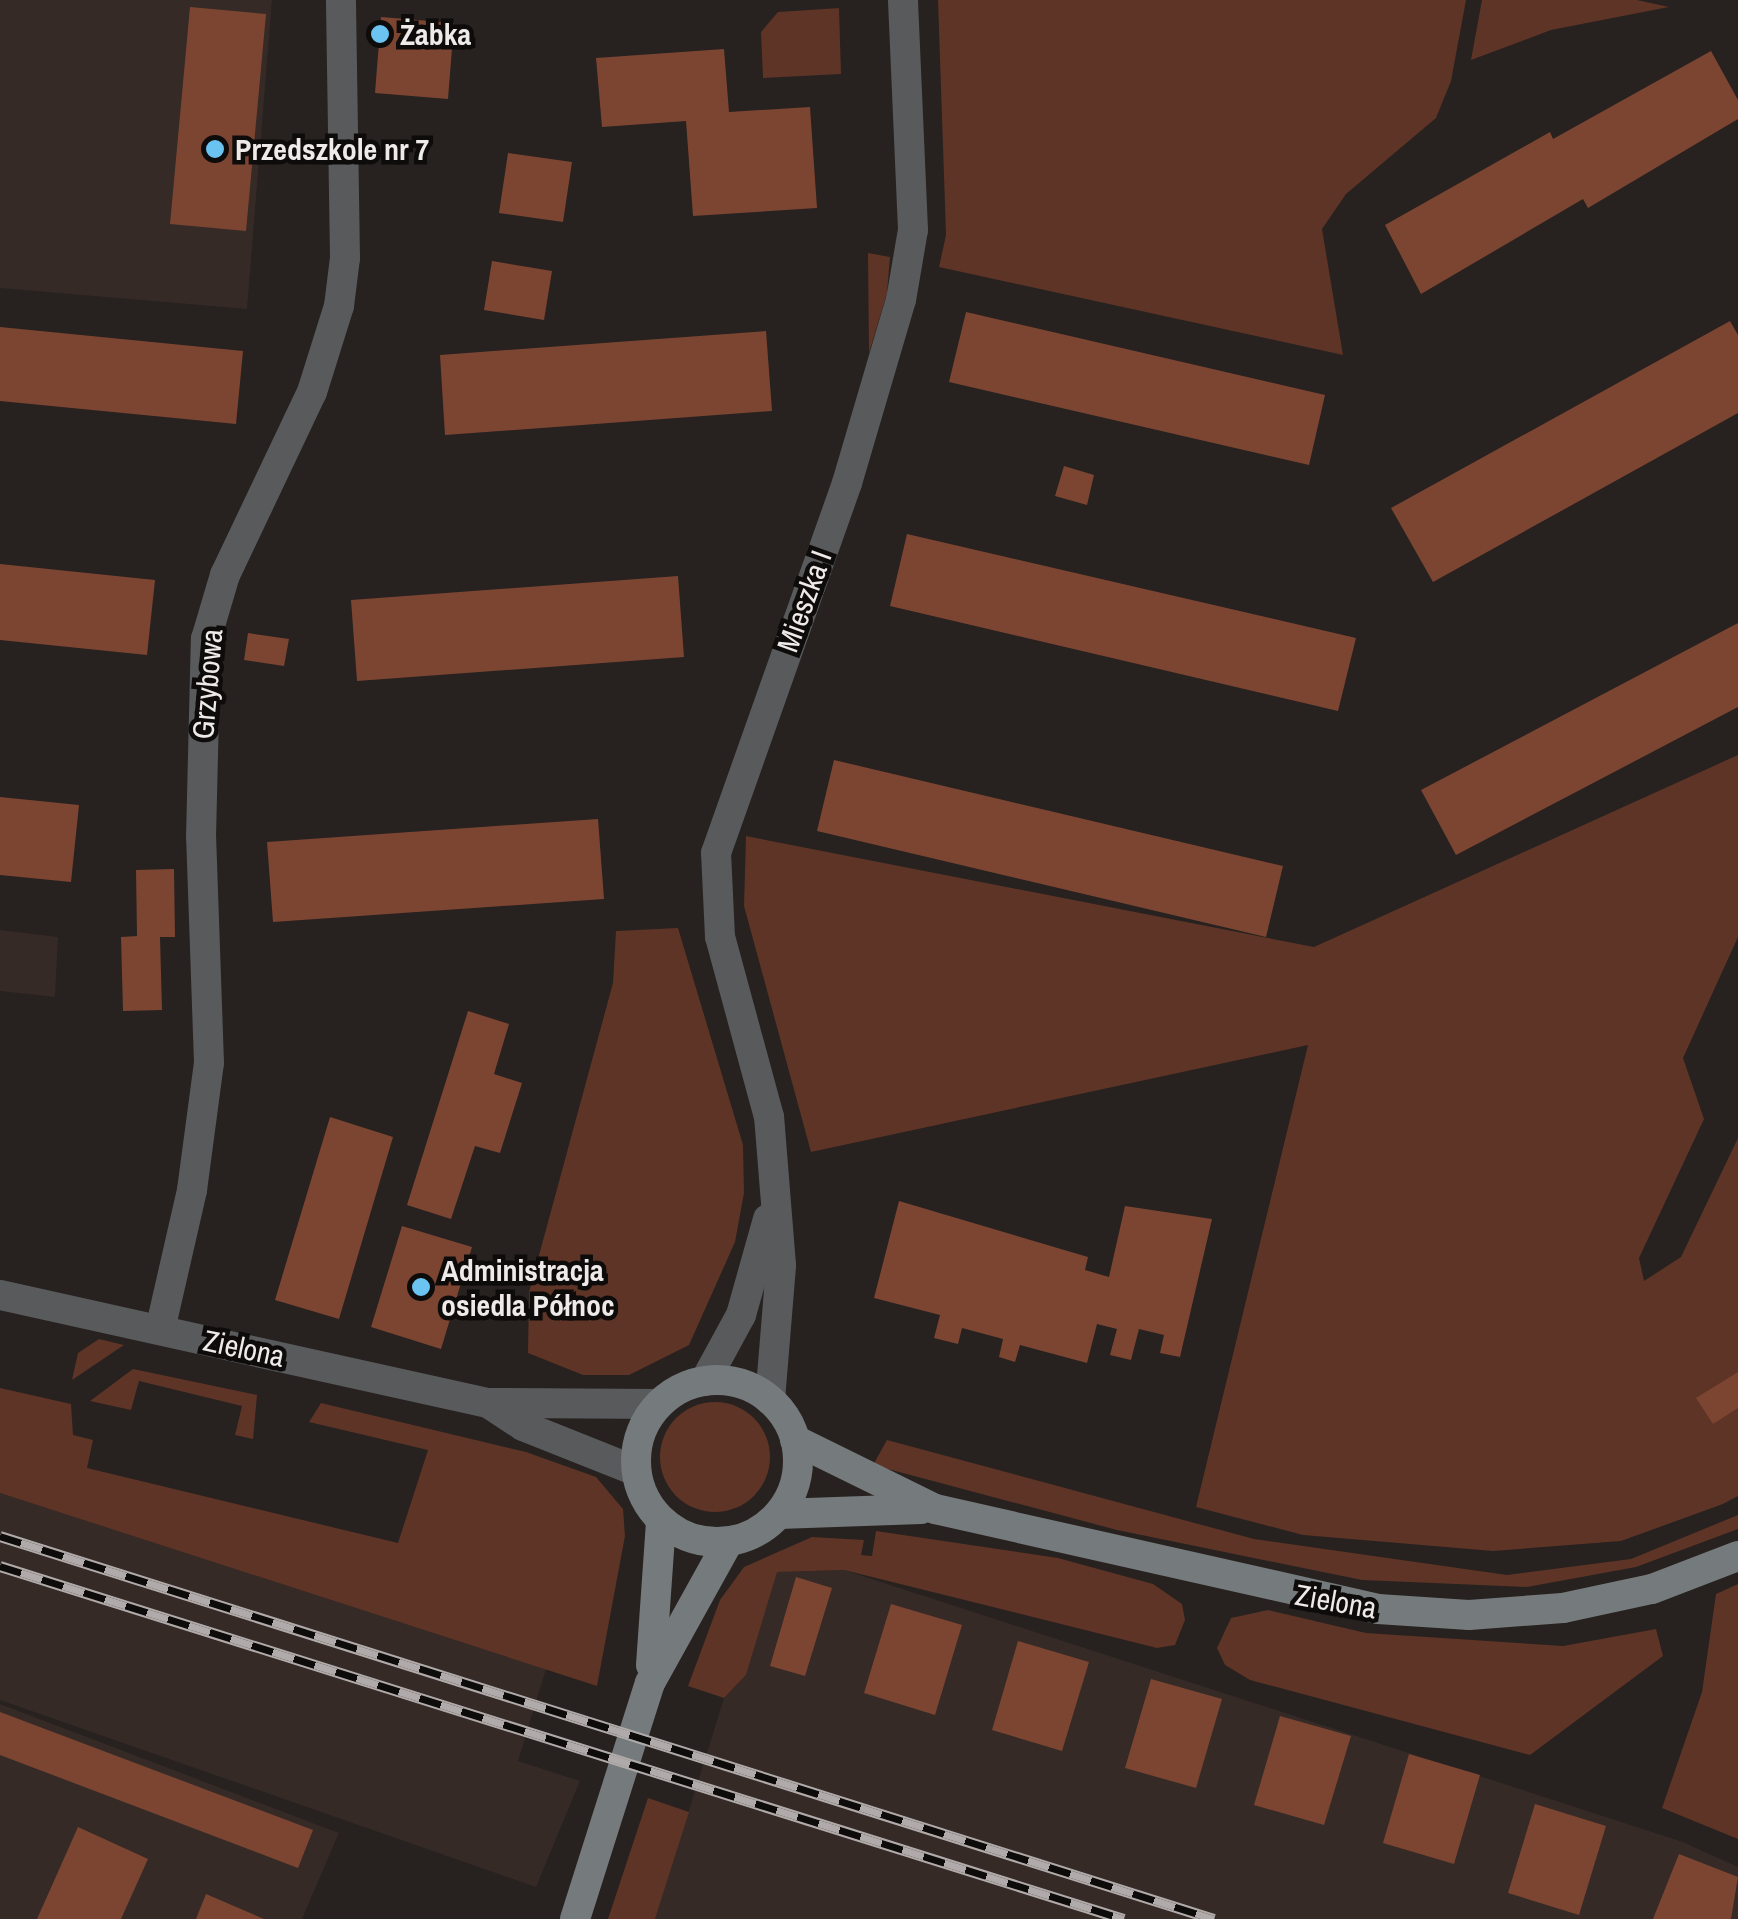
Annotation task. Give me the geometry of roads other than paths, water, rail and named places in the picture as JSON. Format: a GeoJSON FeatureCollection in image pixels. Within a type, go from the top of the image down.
{"type":"FeatureCollection","features":[{"type":"Feature","properties":{"kind":"main road"},"geometry":{"type":"LineString","coordinates":[[704,1381],[740,1383],[770,1400],[795,1440],[798,1473],[779,1514],[762,1530],[728,1542],[700,1541],[662,1520],[644,1498],[636,1471],[638,1442],[660,1404],[704,1381]]}},
{"type":"Feature","properties":{"kind":"main road","name":"Zielona"},"geometry":{"type":"LineString","coordinates":[[795,1440],[935,1509],[1275,1590],[1431,1614],[1588,1604],[1666,1584],[1738,1556]]}},
{"type":"Feature","properties":{"kind":"main road","name":"Zielona"},"geometry":{"type":"LineString","coordinates":[[779,1514],[935,1509]]}},
{"type":"Feature","properties":{"kind":"main road"},"geometry":{"type":"LineString","coordinates":[[650,1683],[662,1520]]}},
{"type":"Feature","properties":{"kind":"main road"},"geometry":{"type":"LineString","coordinates":[[574,1919],[650,1683],[728,1542]]}},
{"type":"Feature","properties":{"kind":"street","name":"Grzybowa"},"geometry":{"type":"LineString","coordinates":[[160,1330],[192,1190],[209,1063],[200,837],[206,639],[225,575],[312,392],[339,306],[345,258],[341,0]]}},
{"type":"Feature","properties":{"kind":"street","name":"Mieszka I"},"geometry":{"type":"LineString","coordinates":[[770,1400],[781,1265],[769,1117],[720,937],[716,852],[848,484],[901,300],[913,230],[904,0]]}},
{"type":"Feature","properties":{"kind":"street","name":"Mieszka I"},"geometry":{"type":"LineString","coordinates":[[704,1381],[741,1315],[773,1196]]}},
{"type":"Feature","properties":{"kind":"street","name":"Zielona"},"geometry":{"type":"LineString","coordinates":[[0,1295],[488,1403],[660,1404]]}},
{"type":"Feature","properties":{"kind":"street","name":"Zielona"},"geometry":{"type":"LineString","coordinates":[[488,1403],[523,1426],[636,1471]]}},
{"type":"Feature","properties":{"kind":"railway"},"geometry":{"type":"LineString","coordinates":[[0,1536],[1214,1919]]}},
{"type":"Feature","properties":{"kind":"railway"},"geometry":{"type":"LineString","coordinates":[[0,1566],[1124,1919]]}},
{"type":"Feature","properties":{"kind":"place","name":"Żabka"},"geometry":{"type":"Point","coordinates":[380,34]}},
{"type":"Feature","properties":{"kind":"place","name":"Przedszkole nr 7"},"geometry":{"type":"Point","coordinates":[215,149]}},
{"type":"Feature","properties":{"kind":"place","name":"Administracja osiedla Północ"},"geometry":{"type":"Point","coordinates":[421,1287]}}]}
